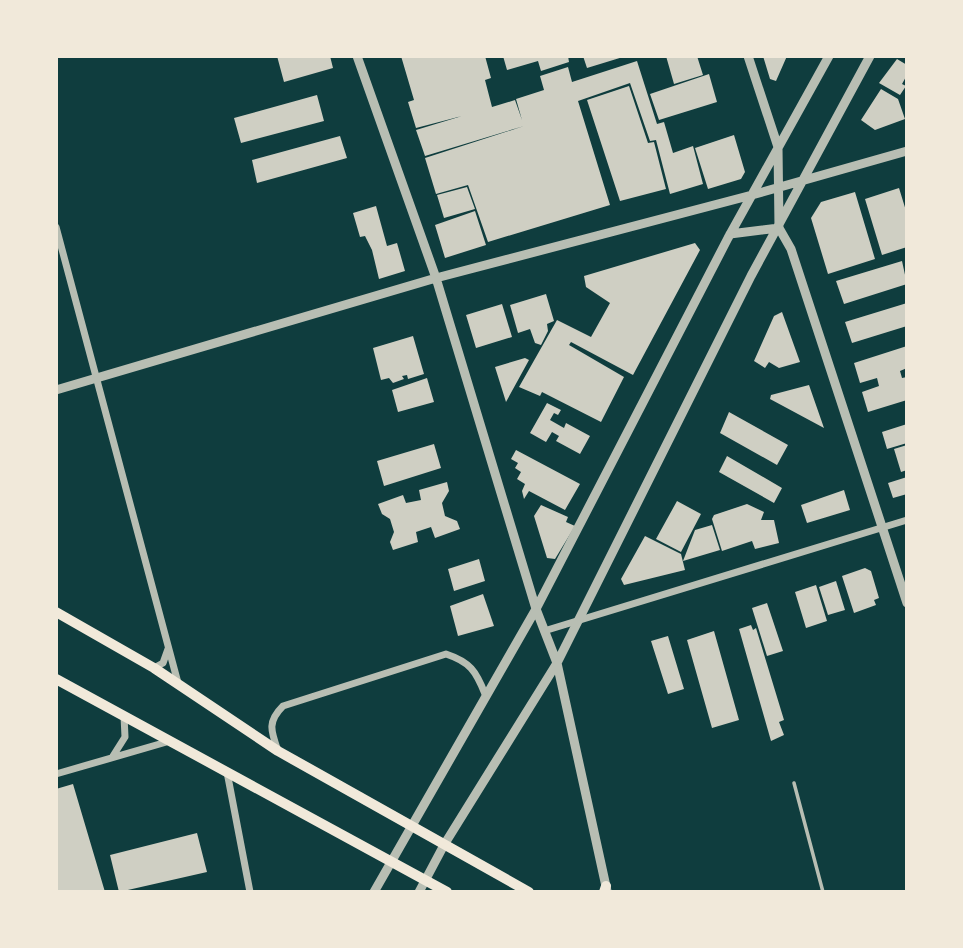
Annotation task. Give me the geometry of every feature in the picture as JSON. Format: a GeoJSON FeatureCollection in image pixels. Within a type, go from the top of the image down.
{"type":"FeatureCollection","features":[{"type":"Feature","properties":{"kind":"main road"},"geometry":{"type":"LineString","coordinates":[[56,612],[155,667],[278,751],[529,892]]}},
{"type":"Feature","properties":{"kind":"main road"},"geometry":{"type":"LineString","coordinates":[[56,679],[447,892]]}},
{"type":"Feature","properties":{"kind":"street"},"geometry":{"type":"LineString","coordinates":[[357,56],[436,278],[536,608],[557,663],[606,890]]}},
{"type":"Feature","properties":{"kind":"street"},"geometry":{"type":"LineString","coordinates":[[748,56],[778,146],[779,228],[790,248],[884,526],[907,603]]}},
{"type":"Feature","properties":{"kind":"street"},"geometry":{"type":"LineString","coordinates":[[373,892],[536,608],[730,234],[829,56]]}},
{"type":"Feature","properties":{"kind":"street"},"geometry":{"type":"LineString","coordinates":[[419,892],[444,845],[557,663],[751,276],[870,56]]}},
{"type":"Feature","properties":{"kind":"street"},"geometry":{"type":"LineString","coordinates":[[56,390],[436,278],[752,195],[907,150]]}},
{"type":"Feature","properties":{"kind":"street"},"geometry":{"type":"LineString","coordinates":[[56,227],[99,377],[178,683]]}},
{"type":"Feature","properties":{"kind":"street"},"geometry":{"type":"LineString","coordinates":[[730,234],[779,228]]}},
{"type":"Feature","properties":{"kind":"street"},"geometry":{"type":"LineString","coordinates":[[544,631],[579,618],[907,520]]}},
{"type":"Feature","properties":{"kind":"street"},"geometry":{"type":"LineString","coordinates":[[155,667],[163,663],[168,648]]}},
{"type":"Feature","properties":{"kind":"street"},"geometry":{"type":"LineString","coordinates":[[278,751],[270,727],[274,715],[284,706],[446,654],[467,661],[477,673],[485,694]]}},
{"type":"Feature","properties":{"kind":"street"},"geometry":{"type":"LineString","coordinates":[[113,756],[125,737],[124,715]]}},
{"type":"Feature","properties":{"kind":"street"},"geometry":{"type":"LineString","coordinates":[[56,774],[171,741]]}},
{"type":"Feature","properties":{"kind":"street"},"geometry":{"type":"LineString","coordinates":[[227,772],[250,892]]}},
{"type":"Feature","properties":{"kind":"lane"},"geometry":{"type":"LineString","coordinates":[[793,783],[823,892]]}},
{"type":"Feature","properties":{"kind":"building"},"geometry":{"type":"Polygon","coordinates":[[[277,56],[330,56],[333,68],[284,82],[277,56]]]}},
{"type":"Feature","properties":{"kind":"building"},"geometry":{"type":"Polygon","coordinates":[[[401,56],[485,56],[491,78],[485,80],[492,107],[515,100],[522,120],[516,99],[544,90],[540,76],[568,67],[572,82],[637,61],[657,124],[664,122],[673,153],[693,146],[703,184],[670,194],[656,140],[650,141],[630,83],[578,101],[610,205],[488,242],[468,185],[436,194],[425,158],[524,126],[425,156],[416,130],[462,116],[416,128],[408,102],[414,100],[401,56]]]}},
{"type":"Feature","properties":{"kind":"building"},"geometry":{"type":"Polygon","coordinates":[[[503,56],[568,56],[569,62],[541,71],[538,61],[507,70],[503,56]]]}},
{"type":"Feature","properties":{"kind":"building"},"geometry":{"type":"Polygon","coordinates":[[[583,56],[623,56],[623,57],[587,68],[583,56]]]}},
{"type":"Feature","properties":{"kind":"building"},"geometry":{"type":"Polygon","coordinates":[[[666,56],[697,56],[703,75],[674,84],[666,56]]]}},
{"type":"Feature","properties":{"kind":"building"},"geometry":{"type":"Polygon","coordinates":[[[763,56],[787,56],[776,81],[770,79],[763,56]]]}},
{"type":"Feature","properties":{"kind":"building"},"geometry":{"type":"Polygon","coordinates":[[[897,59],[907,65],[907,75],[902,84],[906,86],[900,95],[879,83],[897,59]]]}},
{"type":"Feature","properties":{"kind":"building"},"geometry":{"type":"Polygon","coordinates":[[[709,74],[717,102],[659,120],[650,94],[709,74]]]}},
{"type":"Feature","properties":{"kind":"building"},"geometry":{"type":"Polygon","coordinates":[[[629,86],[648,143],[654,142],[666,189],[620,201],[587,100],[629,86]]]}},
{"type":"Feature","properties":{"kind":"building"},"geometry":{"type":"Polygon","coordinates":[[[881,89],[898,99],[905,119],[875,130],[861,120],[881,89]]]}},
{"type":"Feature","properties":{"kind":"building"},"geometry":{"type":"Polygon","coordinates":[[[317,95],[324,121],[241,143],[234,118],[317,95]]]}},
{"type":"Feature","properties":{"kind":"building"},"geometry":{"type":"Polygon","coordinates":[[[734,135],[745,172],[741,179],[708,189],[695,148],[734,135]]]}},
{"type":"Feature","properties":{"kind":"building"},"geometry":{"type":"Polygon","coordinates":[[[340,136],[347,158],[257,183],[252,160],[340,136]]]}},
{"type":"Feature","properties":{"kind":"building"},"geometry":{"type":"Polygon","coordinates":[[[467,187],[475,209],[444,218],[437,195],[467,187]]]}},
{"type":"Feature","properties":{"kind":"building"},"geometry":{"type":"Polygon","coordinates":[[[899,188],[907,214],[907,247],[882,255],[865,199],[899,188]]]}},
{"type":"Feature","properties":{"kind":"building"},"geometry":{"type":"Polygon","coordinates":[[[855,192],[875,259],[828,274],[811,218],[821,202],[855,192]]]}},
{"type":"Feature","properties":{"kind":"building"},"geometry":{"type":"Polygon","coordinates":[[[376,206],[387,246],[397,243],[405,271],[379,279],[372,250],[365,236],[360,237],[353,213],[376,206]]]}},
{"type":"Feature","properties":{"kind":"building"},"geometry":{"type":"Polygon","coordinates":[[[475,211],[486,245],[445,258],[435,225],[475,211]]]}},
{"type":"Feature","properties":{"kind":"building"},"geometry":{"type":"Polygon","coordinates":[[[695,243],[700,250],[633,375],[571,342],[569,345],[624,377],[601,422],[542,392],[540,396],[519,387],[557,320],[591,337],[610,303],[586,287],[584,276],[695,243]]]}},
{"type":"Feature","properties":{"kind":"building"},"geometry":{"type":"Polygon","coordinates":[[[902,261],[907,284],[844,304],[836,281],[902,261]]]}},
{"type":"Feature","properties":{"kind":"building"},"geometry":{"type":"Polygon","coordinates":[[[546,294],[554,321],[547,324],[548,331],[541,345],[535,343],[530,329],[518,333],[510,305],[546,294]]]}},
{"type":"Feature","properties":{"kind":"building"},"geometry":{"type":"Polygon","coordinates":[[[907,303],[907,326],[852,343],[845,322],[907,303]]]}},
{"type":"Feature","properties":{"kind":"building"},"geometry":{"type":"Polygon","coordinates":[[[502,304],[512,337],[476,348],[466,315],[502,304]]]}},
{"type":"Feature","properties":{"kind":"building"},"geometry":{"type":"Polygon","coordinates":[[[782,312],[800,362],[779,368],[769,362],[765,368],[754,361],[774,316],[782,312]]]}},
{"type":"Feature","properties":{"kind":"building"},"geometry":{"type":"Polygon","coordinates":[[[413,336],[424,374],[408,379],[407,375],[402,376],[404,379],[393,383],[389,378],[381,380],[373,348],[413,336]]]}},
{"type":"Feature","properties":{"kind":"building"},"geometry":{"type":"Polygon","coordinates":[[[907,346],[907,368],[900,371],[902,378],[907,377],[907,400],[868,412],[862,392],[879,386],[877,378],[860,383],[854,363],[907,346]]]}},
{"type":"Feature","properties":{"kind":"building"},"geometry":{"type":"Polygon","coordinates":[[[525,358],[529,360],[506,402],[495,367],[525,358]]]}},
{"type":"Feature","properties":{"kind":"building"},"geometry":{"type":"Polygon","coordinates":[[[427,378],[434,402],[398,412],[392,390],[427,378]]]}},
{"type":"Feature","properties":{"kind":"building"},"geometry":{"type":"Polygon","coordinates":[[[809,385],[824,428],[770,399],[771,395],[809,385]]]}},
{"type":"Feature","properties":{"kind":"building"},"geometry":{"type":"Polygon","coordinates":[[[547,403],[561,410],[558,415],[554,413],[550,420],[564,428],[566,423],[590,436],[580,454],[556,441],[559,436],[552,432],[546,442],[530,433],[547,403]]]}},
{"type":"Feature","properties":{"kind":"building"},"geometry":{"type":"Polygon","coordinates":[[[729,412],[788,445],[777,465],[720,433],[729,412]]]}},
{"type":"Feature","properties":{"kind":"building"},"geometry":{"type":"Polygon","coordinates":[[[907,424],[907,443],[887,449],[882,432],[907,424]]]}},
{"type":"Feature","properties":{"kind":"building"},"geometry":{"type":"Polygon","coordinates":[[[434,444],[441,468],[384,486],[377,461],[434,444]]]}},
{"type":"Feature","properties":{"kind":"building"},"geometry":{"type":"Polygon","coordinates":[[[907,445],[907,470],[901,472],[894,449],[907,445]]]}},
{"type":"Feature","properties":{"kind":"building"},"geometry":{"type":"Polygon","coordinates":[[[516,450],[580,484],[565,510],[529,491],[524,499],[522,491],[525,484],[517,479],[521,472],[515,468],[518,463],[511,459],[516,450]]]}},
{"type":"Feature","properties":{"kind":"building"},"geometry":{"type":"Polygon","coordinates":[[[727,456],[782,488],[774,503],[719,472],[727,456]]]}},
{"type":"Feature","properties":{"kind":"building"},"geometry":{"type":"Polygon","coordinates":[[[907,477],[907,494],[893,498],[888,483],[907,477]]]}},
{"type":"Feature","properties":{"kind":"building"},"geometry":{"type":"Polygon","coordinates":[[[447,482],[449,491],[442,503],[445,516],[457,521],[460,529],[435,538],[431,527],[416,532],[418,542],[393,550],[390,542],[394,532],[390,519],[382,514],[378,504],[403,495],[406,503],[421,500],[419,490],[447,482]]]}},
{"type":"Feature","properties":{"kind":"building"},"geometry":{"type":"Polygon","coordinates":[[[844,490],[850,510],[807,523],[801,505],[844,490]]]}},
{"type":"Feature","properties":{"kind":"building"},"geometry":{"type":"Polygon","coordinates":[[[677,501],[701,514],[681,552],[656,539],[677,501]]]}},
{"type":"Feature","properties":{"kind":"building"},"geometry":{"type":"Polygon","coordinates":[[[747,504],[764,512],[761,520],[774,520],[779,543],[755,549],[752,541],[722,551],[712,519],[714,515],[747,504]]]}},
{"type":"Feature","properties":{"kind":"building"},"geometry":{"type":"Polygon","coordinates":[[[541,505],[568,517],[566,522],[575,526],[555,559],[547,558],[534,516],[541,505]]]}},
{"type":"Feature","properties":{"kind":"building"},"geometry":{"type":"Polygon","coordinates":[[[712,525],[720,550],[683,561],[695,530],[712,525]]]}},
{"type":"Feature","properties":{"kind":"building"},"geometry":{"type":"Polygon","coordinates":[[[645,536],[681,554],[685,570],[624,585],[621,579],[645,536]]]}},
{"type":"Feature","properties":{"kind":"building"},"geometry":{"type":"Polygon","coordinates":[[[479,559],[485,581],[454,591],[448,569],[479,559]]]}},
{"type":"Feature","properties":{"kind":"building"},"geometry":{"type":"Polygon","coordinates":[[[865,568],[871,571],[879,598],[874,600],[876,605],[854,613],[842,576],[865,568]]]}},
{"type":"Feature","properties":{"kind":"building"},"geometry":{"type":"Polygon","coordinates":[[[836,581],[845,610],[828,615],[819,587],[836,581]]]}},
{"type":"Feature","properties":{"kind":"building"},"geometry":{"type":"Polygon","coordinates":[[[816,585],[827,621],[806,628],[795,592],[816,585]]]}},
{"type":"Feature","properties":{"kind":"building"},"geometry":{"type":"Polygon","coordinates":[[[483,594],[494,626],[458,636],[450,606],[483,594]]]}},
{"type":"Feature","properties":{"kind":"building"},"geometry":{"type":"Polygon","coordinates":[[[767,603],[783,651],[767,656],[752,608],[767,603]]]}},
{"type":"Feature","properties":{"kind":"building"},"geometry":{"type":"Polygon","coordinates":[[[751,625],[753,630],[756,628],[784,720],[779,722],[784,735],[771,741],[739,629],[751,625]]]}},
{"type":"Feature","properties":{"kind":"building"},"geometry":{"type":"Polygon","coordinates":[[[714,631],[739,720],[712,728],[687,640],[714,631]]]}},
{"type":"Feature","properties":{"kind":"building"},"geometry":{"type":"Polygon","coordinates":[[[668,636],[684,689],[668,694],[651,641],[668,636]]]}},
{"type":"Feature","properties":{"kind":"building"},"geometry":{"type":"Polygon","coordinates":[[[73,784],[105,892],[56,892],[56,789],[73,784]]]}},
{"type":"Feature","properties":{"kind":"building"},"geometry":{"type":"Polygon","coordinates":[[[197,833],[207,872],[119,892],[110,855],[197,833]]]}}]}
